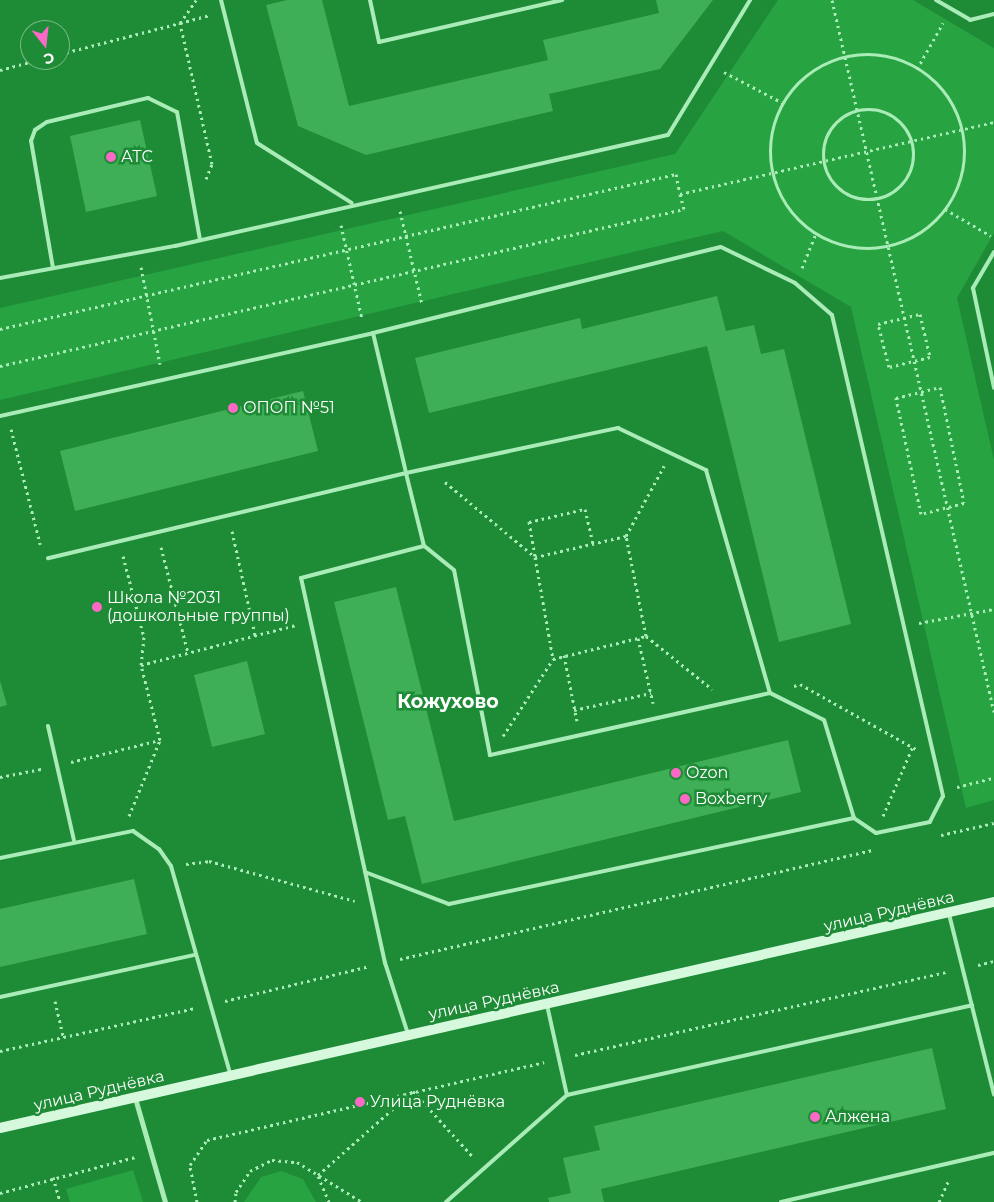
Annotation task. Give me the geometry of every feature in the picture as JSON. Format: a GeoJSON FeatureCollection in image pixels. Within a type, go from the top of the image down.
{"type":"FeatureCollection","features":[{"type":"Feature","properties":{"kind":"street","name":"улица Руднёвка"},"geometry":{"type":"LineString","coordinates":[[0,1128],[949,914],[994,902]]}},
{"type":"Feature","properties":{"kind":"street"},"geometry":{"type":"LineString","coordinates":[[135,1098],[165,1202]]}},
{"type":"Feature","properties":{"kind":"lane"},"geometry":{"type":"LineString","coordinates":[[222,0],[257,143],[352,203]]}},
{"type":"Feature","properties":{"kind":"lane"},"geometry":{"type":"LineString","coordinates":[[370,0],[379,42],[562,0]]}},
{"type":"Feature","properties":{"kind":"lane"},"geometry":{"type":"LineString","coordinates":[[0,278],[200,240],[352,203],[668,135],[750,0]]}},
{"type":"Feature","properties":{"kind":"lane"},"geometry":{"type":"LineString","coordinates":[[936,0],[970,20],[994,14]]}},
{"type":"Feature","properties":{"kind":"lane"},"geometry":{"type":"LineString","coordinates":[[54,268],[31,141],[36,130],[47,122],[148,98],[166,103],[177,112],[200,240]]}},
{"type":"Feature","properties":{"kind":"lane"},"geometry":{"type":"LineString","coordinates":[[0,416],[366,334],[373,332],[425,320],[721,246],[795,283],[832,315],[942,791],[930,822],[876,833],[854,818],[824,720],[770,693],[490,755],[454,570],[424,546],[373,332]]}},
{"type":"Feature","properties":{"kind":"lane"},"geometry":{"type":"LineString","coordinates":[[994,252],[973,288],[994,388]]}},
{"type":"Feature","properties":{"kind":"lane"},"geometry":{"type":"LineString","coordinates":[[48,558],[406,473],[618,428],[706,470],[770,693]]}},
{"type":"Feature","properties":{"kind":"lane"},"geometry":{"type":"LineString","coordinates":[[409,1035],[385,963],[301,578],[424,546]]}},
{"type":"Feature","properties":{"kind":"lane"},"geometry":{"type":"LineString","coordinates":[[48,726],[74,840]]}},
{"type":"Feature","properties":{"kind":"lane"},"geometry":{"type":"LineString","coordinates":[[366,872],[449,904],[854,818]]}},
{"type":"Feature","properties":{"kind":"lane"},"geometry":{"type":"LineString","coordinates":[[0,858],[74,840],[133,831],[160,849],[171,866],[194,955],[231,1076]]}},
{"type":"Feature","properties":{"kind":"lane"},"geometry":{"type":"LineString","coordinates":[[949,914],[994,1094]]}},
{"type":"Feature","properties":{"kind":"lane"},"geometry":{"type":"LineString","coordinates":[[0,997],[194,955]]}},
{"type":"Feature","properties":{"kind":"lane"},"geometry":{"type":"LineString","coordinates":[[547,1005],[567,1095]]}},
{"type":"Feature","properties":{"kind":"lane"},"geometry":{"type":"LineString","coordinates":[[446,1202],[567,1095],[972,1005]]}},
{"type":"Feature","properties":{"kind":"lane"},"geometry":{"type":"LineString","coordinates":[[782,1202],[994,1153]]}},
{"type":"Feature","properties":{"kind":"path"},"geometry":{"type":"LineString","coordinates":[[194,207],[212,164],[180,23],[196,0]]}},
{"type":"Feature","properties":{"kind":"path"},"geometry":{"type":"LineString","coordinates":[[832,0],[968,614],[994,712]]}},
{"type":"Feature","properties":{"kind":"path"},"geometry":{"type":"LineString","coordinates":[[917,69],[951,9]]}},
{"type":"Feature","properties":{"kind":"path"},"geometry":{"type":"LineString","coordinates":[[70,51],[224,10]]}},
{"type":"Feature","properties":{"kind":"path"},"geometry":{"type":"LineString","coordinates":[[875,54],[917,69],[931,77],[951,101],[962,129],[964,160],[957,190],[945,209],[916,236],[888,247],[857,248],[816,234],[783,202],[771,173],[769,143],[783,103],[793,87],[816,67],[845,56],[875,54]]}},
{"type":"Feature","properties":{"kind":"path"},"geometry":{"type":"LineString","coordinates":[[0,70],[20,65]]}},
{"type":"Feature","properties":{"kind":"path"},"geometry":{"type":"LineString","coordinates":[[711,65],[783,103]]}},
{"type":"Feature","properties":{"kind":"path"},"geometry":{"type":"LineString","coordinates":[[857,110],[884,111],[905,128],[911,141],[910,170],[902,183],[877,198],[862,199],[837,186],[823,161],[827,134],[845,115],[857,110]]}},
{"type":"Feature","properties":{"kind":"path"},"geometry":{"type":"LineString","coordinates":[[680,194],[994,122]]}},
{"type":"Feature","properties":{"kind":"path"},"geometry":{"type":"LineString","coordinates":[[0,329],[676,174],[684,209],[0,366]]}},
{"type":"Feature","properties":{"kind":"path"},"geometry":{"type":"LineString","coordinates":[[396,194],[425,320]]}},
{"type":"Feature","properties":{"kind":"path"},"geometry":{"type":"LineString","coordinates":[[337,207],[366,334]]}},
{"type":"Feature","properties":{"kind":"path"},"geometry":{"type":"LineString","coordinates":[[945,209],[994,238]]}},
{"type":"Feature","properties":{"kind":"path"},"geometry":{"type":"LineString","coordinates":[[795,283],[816,234]]}},
{"type":"Feature","properties":{"kind":"path"},"geometry":{"type":"LineString","coordinates":[[138,252],[163,379]]}},
{"type":"Feature","properties":{"kind":"path"},"geometry":{"type":"LineString","coordinates":[[920,314],[930,357],[889,367],[878,324],[903,317],[920,314]]}},
{"type":"Feature","properties":{"kind":"path"},"geometry":{"type":"LineString","coordinates":[[940,387],[964,503],[921,514],[896,398],[919,392],[940,387]]}},
{"type":"Feature","properties":{"kind":"path"},"geometry":{"type":"LineString","coordinates":[[7,414],[40,547],[48,558]]}},
{"type":"Feature","properties":{"kind":"path"},"geometry":{"type":"LineString","coordinates":[[670,453],[626,536],[646,636],[728,702]]}},
{"type":"Feature","properties":{"kind":"path"},"geometry":{"type":"LineString","coordinates":[[428,468],[536,556]]}},
{"type":"Feature","properties":{"kind":"path"},"geometry":{"type":"LineString","coordinates":[[553,658],[529,522],[585,509],[593,544]]}},
{"type":"Feature","properties":{"kind":"path"},"geometry":{"type":"LineString","coordinates":[[228,515],[255,636]]}},
{"type":"Feature","properties":{"kind":"path"},"geometry":{"type":"LineString","coordinates":[[158,532],[188,653]]}},
{"type":"Feature","properties":{"kind":"path"},"geometry":{"type":"LineString","coordinates":[[536,556],[626,536]]}},
{"type":"Feature","properties":{"kind":"path"},"geometry":{"type":"LineString","coordinates":[[119,541],[144,636],[141,665],[160,740],[122,832]]}},
{"type":"Feature","properties":{"kind":"path"},"geometry":{"type":"LineString","coordinates":[[903,626],[994,609]]}},
{"type":"Feature","properties":{"kind":"path"},"geometry":{"type":"LineString","coordinates":[[141,665],[311,621]]}},
{"type":"Feature","properties":{"kind":"path"},"geometry":{"type":"LineString","coordinates":[[490,755],[553,658],[646,636]]}},
{"type":"Feature","properties":{"kind":"path"},"geometry":{"type":"LineString","coordinates":[[638,638],[656,718]]}},
{"type":"Feature","properties":{"kind":"path"},"geometry":{"type":"LineString","coordinates":[[564,655],[579,735]]}},
{"type":"Feature","properties":{"kind":"path"},"geometry":{"type":"LineString","coordinates":[[770,693],[800,684],[934,759]]}},
{"type":"Feature","properties":{"kind":"path"},"geometry":{"type":"LineString","coordinates":[[574,710],[651,693]]}},
{"type":"Feature","properties":{"kind":"path"},"geometry":{"type":"LineString","coordinates":[[0,777],[160,740]]}},
{"type":"Feature","properties":{"kind":"path"},"geometry":{"type":"LineString","coordinates":[[912,746],[930,741]]}},
{"type":"Feature","properties":{"kind":"path"},"geometry":{"type":"LineString","coordinates":[[876,833],[912,746]]}},
{"type":"Feature","properties":{"kind":"path"},"geometry":{"type":"LineString","coordinates":[[942,791],[994,778]]}},
{"type":"Feature","properties":{"kind":"path"},"geometry":{"type":"LineString","coordinates":[[936,836],[994,823]]}},
{"type":"Feature","properties":{"kind":"path"},"geometry":{"type":"LineString","coordinates":[[0,1051],[209,1005],[878,850]]}},
{"type":"Feature","properties":{"kind":"path"},"geometry":{"type":"LineString","coordinates":[[171,866],[209,861],[372,906]]}},
{"type":"Feature","properties":{"kind":"path"},"geometry":{"type":"LineString","coordinates":[[197,1202],[190,1165],[207,1140],[413,1091],[994,962]]}},
{"type":"Feature","properties":{"kind":"path"},"geometry":{"type":"LineString","coordinates":[[55,1001],[63,1037]]}},
{"type":"Feature","properties":{"kind":"path"},"geometry":{"type":"LineString","coordinates":[[413,1091],[483,1169]]}},
{"type":"Feature","properties":{"kind":"path"},"geometry":{"type":"LineString","coordinates":[[318,1175],[413,1091]]}},
{"type":"Feature","properties":{"kind":"path"},"geometry":{"type":"LineString","coordinates":[[0,1193],[141,1155]]}},
{"type":"Feature","properties":{"kind":"path"},"geometry":{"type":"LineString","coordinates":[[235,1202],[236,1192],[250,1171],[272,1160],[297,1162],[362,1202]]}},
{"type":"Feature","properties":{"kind":"path"},"geometry":{"type":"LineString","coordinates":[[318,1175],[329,1202]]}},
{"type":"Feature","properties":{"kind":"path"},"geometry":{"type":"LineString","coordinates":[[53,1178],[60,1202]]}},
{"type":"Feature","properties":{"kind":"green space"},"geometry":{"type":"Polygon","coordinates":[[[778,0],[913,0],[994,48],[994,233],[957,298],[994,460],[994,800],[966,808],[851,307],[723,231],[0,400],[0,308],[675,154],[778,0]]]}},
{"type":"Feature","properties":{"kind":"green space"},"geometry":{"type":"Polygon","coordinates":[[[133,1170],[143,1202],[70,1202],[66,1189],[133,1170]]]}},
{"type":"Feature","properties":{"kind":"green space"},"geometry":{"type":"Polygon","coordinates":[[[281,1171],[303,1179],[316,1202],[244,1202],[261,1177],[281,1171]]]}},
{"type":"Feature","properties":{"kind":"building"},"geometry":{"type":"Polygon","coordinates":[[[287,0],[322,0],[349,106],[548,60],[543,40],[659,13],[656,0],[713,0],[660,69],[549,94],[553,111],[366,155],[298,126],[266,5],[287,0]]]}},
{"type":"Feature","properties":{"kind":"building","name":"АТС"},"geometry":{"type":"Polygon","coordinates":[[[140,120],[157,196],[86,212],[70,136],[140,120]]]}},
{"type":"Feature","properties":{"kind":"building"},"geometry":{"type":"Polygon","coordinates":[[[717,296],[726,331],[754,325],[761,354],[784,349],[851,624],[779,642],[707,346],[429,413],[415,358],[580,318],[582,329],[717,296]]]}},
{"type":"Feature","properties":{"kind":"building"},"geometry":{"type":"Polygon","coordinates":[[[303,391],[318,451],[75,511],[60,451],[303,391]]]}},
{"type":"Feature","properties":{"kind":"building"},"geometry":{"type":"Polygon","coordinates":[[[396,587],[454,821],[788,740],[801,792],[422,884],[405,816],[388,820],[334,602],[396,587]]]}},
{"type":"Feature","properties":{"kind":"building"},"geometry":{"type":"Polygon","coordinates":[[[247,661],[265,734],[212,747],[194,675],[247,661]]]}},
{"type":"Feature","properties":{"kind":"building"},"geometry":{"type":"Polygon","coordinates":[[[0,681],[7,705],[0,707],[0,681]]]}},
{"type":"Feature","properties":{"kind":"building"},"geometry":{"type":"Polygon","coordinates":[[[134,879],[147,934],[0,967],[0,909],[134,879]]]}},
{"type":"Feature","properties":{"kind":"building"},"geometry":{"type":"Polygon","coordinates":[[[932,1048],[946,1109],[601,1189],[604,1202],[549,1202],[548,1198],[571,1193],[563,1158],[600,1150],[594,1126],[932,1048]]]}},
{"type":"Feature","properties":{"kind":"place","name":"АТС"},"geometry":{"type":"Point","coordinates":[111,157]}},
{"type":"Feature","properties":{"kind":"place","name":"ОПОП №51"},"geometry":{"type":"Point","coordinates":[233,408]}},
{"type":"Feature","properties":{"kind":"place","name":"Школа №2031 (дошкольные группы)"},"geometry":{"type":"Point","coordinates":[97,607]}},
{"type":"Feature","properties":{"kind":"place","name":"Ozon"},"geometry":{"type":"Point","coordinates":[676,773]}},
{"type":"Feature","properties":{"kind":"place","name":"Boxberry"},"geometry":{"type":"Point","coordinates":[685,799]}},
{"type":"Feature","properties":{"kind":"place","name":"Улица Руднёвка"},"geometry":{"type":"Point","coordinates":[360,1102]}},
{"type":"Feature","properties":{"kind":"place","name":"Алжена"},"geometry":{"type":"Point","coordinates":[815,1117]}},
{"type":"Feature","properties":{"kind":"district","name":"Кожухово"},"geometry":{"type":"Point","coordinates":[448,702]}}]}
